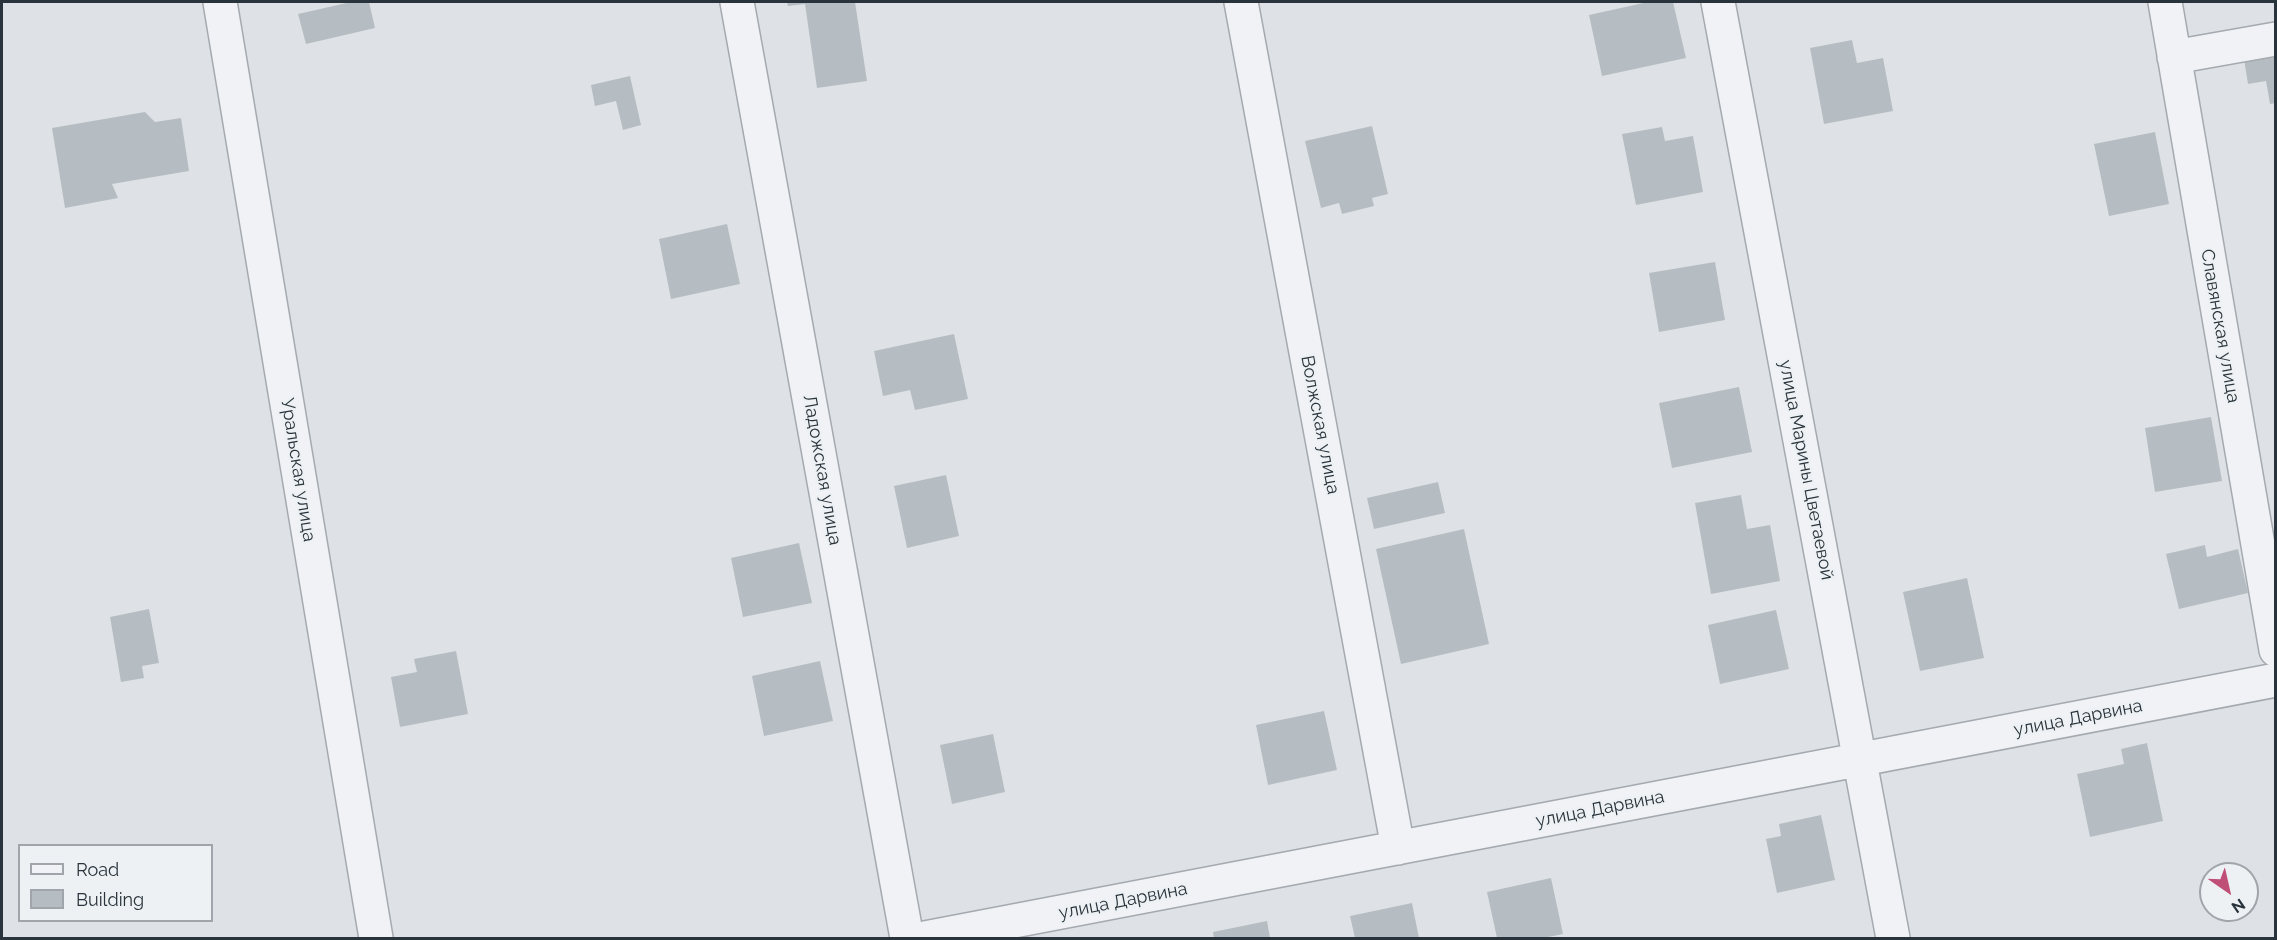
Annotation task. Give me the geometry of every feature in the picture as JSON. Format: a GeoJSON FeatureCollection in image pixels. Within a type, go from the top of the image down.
{"type":"FeatureCollection","features":[{"type":"Feature","properties":{"kind":"street","name":"Уральская улица"},"geometry":{"type":"LineString","coordinates":[[220,2],[376,939]]}},
{"type":"Feature","properties":{"kind":"street","name":"Ладожская улица"},"geometry":{"type":"LineString","coordinates":[[737,2],[907,939]]}},
{"type":"Feature","properties":{"kind":"street","name":"Волжская улица"},"geometry":{"type":"LineString","coordinates":[[1241,2],[1398,848]]}},
{"type":"Feature","properties":{"kind":"street","name":"улица Марины Цветаевой"},"geometry":{"type":"LineString","coordinates":[[1718,2],[1893,939]]}},
{"type":"Feature","properties":{"kind":"street","name":"Славянская улица"},"geometry":{"type":"LineString","coordinates":[[2165,2],[2276,650]]}},
{"type":"Feature","properties":{"kind":"street"},"geometry":{"type":"LineString","coordinates":[[2174,57],[2276,39]]}},
{"type":"Feature","properties":{"kind":"street","name":"улица Дарвина"},"geometry":{"type":"LineString","coordinates":[[925,939],[2276,680]]}},
{"type":"Feature","properties":{"kind":"building"},"geometry":{"type":"Polygon","coordinates":[[[351,2],[369,2],[375,28],[306,44],[298,14],[351,2]]]}},
{"type":"Feature","properties":{"kind":"building"},"geometry":{"type":"Polygon","coordinates":[[[787,2],[855,2],[867,81],[817,88],[805,4],[788,6],[787,2]]]}},
{"type":"Feature","properties":{"kind":"building"},"geometry":{"type":"Polygon","coordinates":[[[1648,2],[1673,2],[1686,58],[1602,76],[1589,15],[1648,2]]]}},
{"type":"Feature","properties":{"kind":"building"},"geometry":{"type":"Polygon","coordinates":[[[1852,40],[1857,63],[1883,58],[1893,111],[1824,124],[1810,48],[1852,40]]]}},
{"type":"Feature","properties":{"kind":"building"},"geometry":{"type":"Polygon","coordinates":[[[2276,48],[2276,103],[2270,104],[2266,81],[2248,84],[2243,53],[2276,48]]]}},
{"type":"Feature","properties":{"kind":"building"},"geometry":{"type":"Polygon","coordinates":[[[630,76],[641,125],[623,130],[616,101],[595,106],[591,85],[630,76]]]}},
{"type":"Feature","properties":{"kind":"building"},"geometry":{"type":"Polygon","coordinates":[[[145,112],[155,122],[181,118],[189,171],[112,184],[118,198],[65,208],[52,128],[145,112]]]}},
{"type":"Feature","properties":{"kind":"building"},"geometry":{"type":"Polygon","coordinates":[[[1372,126],[1388,194],[1372,198],[1374,206],[1342,214],[1339,203],[1321,208],[1305,141],[1372,126]]]}},
{"type":"Feature","properties":{"kind":"building"},"geometry":{"type":"Polygon","coordinates":[[[1662,127],[1665,141],[1693,136],[1703,192],[1636,205],[1622,134],[1662,127]]]}},
{"type":"Feature","properties":{"kind":"building"},"geometry":{"type":"Polygon","coordinates":[[[2155,132],[2169,204],[2109,216],[2094,144],[2155,132]]]}},
{"type":"Feature","properties":{"kind":"building"},"geometry":{"type":"Polygon","coordinates":[[[727,224],[740,284],[671,299],[659,239],[727,224]]]}},
{"type":"Feature","properties":{"kind":"building"},"geometry":{"type":"Polygon","coordinates":[[[1715,262],[1725,320],[1659,332],[1649,273],[1715,262]]]}},
{"type":"Feature","properties":{"kind":"building"},"geometry":{"type":"Polygon","coordinates":[[[954,334],[968,399],[915,410],[910,390],[883,396],[874,351],[954,334]]]}},
{"type":"Feature","properties":{"kind":"building"},"geometry":{"type":"Polygon","coordinates":[[[1739,387],[1752,452],[1672,468],[1659,403],[1739,387]]]}},
{"type":"Feature","properties":{"kind":"building"},"geometry":{"type":"Polygon","coordinates":[[[2211,417],[2222,481],[2155,492],[2145,428],[2211,417]]]}},
{"type":"Feature","properties":{"kind":"building"},"geometry":{"type":"Polygon","coordinates":[[[946,475],[959,536],[907,548],[894,486],[946,475]]]}},
{"type":"Feature","properties":{"kind":"building"},"geometry":{"type":"Polygon","coordinates":[[[1438,482],[1445,513],[1374,529],[1367,498],[1438,482]]]}},
{"type":"Feature","properties":{"kind":"building"},"geometry":{"type":"Polygon","coordinates":[[[1741,495],[1747,529],[1770,525],[1780,581],[1711,594],[1695,503],[1741,495]]]}},
{"type":"Feature","properties":{"kind":"building"},"geometry":{"type":"Polygon","coordinates":[[[1464,529],[1489,644],[1401,664],[1376,549],[1464,529]]]}},
{"type":"Feature","properties":{"kind":"building"},"geometry":{"type":"Polygon","coordinates":[[[799,543],[812,603],[743,617],[731,558],[799,543]]]}},
{"type":"Feature","properties":{"kind":"building"},"geometry":{"type":"Polygon","coordinates":[[[2205,545],[2207,557],[2238,549],[2248,593],[2179,609],[2166,554],[2205,545]]]}},
{"type":"Feature","properties":{"kind":"building"},"geometry":{"type":"Polygon","coordinates":[[[1967,578],[1984,658],[1920,671],[1903,592],[1967,578]]]}},
{"type":"Feature","properties":{"kind":"building"},"geometry":{"type":"Polygon","coordinates":[[[149,609],[159,663],[142,666],[144,678],[121,682],[110,617],[149,609]]]}},
{"type":"Feature","properties":{"kind":"building"},"geometry":{"type":"Polygon","coordinates":[[[1776,610],[1789,669],[1720,684],[1708,625],[1776,610]]]}},
{"type":"Feature","properties":{"kind":"building"},"geometry":{"type":"Polygon","coordinates":[[[456,651],[468,714],[400,727],[391,677],[417,672],[414,659],[456,651]]]}},
{"type":"Feature","properties":{"kind":"building"},"geometry":{"type":"Polygon","coordinates":[[[820,661],[833,721],[764,736],[752,676],[820,661]]]}},
{"type":"Feature","properties":{"kind":"building"},"geometry":{"type":"Polygon","coordinates":[[[1324,711],[1337,770],[1268,785],[1256,725],[1324,711]]]}},
{"type":"Feature","properties":{"kind":"building"},"geometry":{"type":"Polygon","coordinates":[[[993,734],[1005,792],[952,804],[940,745],[993,734]]]}},
{"type":"Feature","properties":{"kind":"building"},"geometry":{"type":"Polygon","coordinates":[[[2147,743],[2163,821],[2090,837],[2077,774],[2124,764],[2121,749],[2147,743]]]}},
{"type":"Feature","properties":{"kind":"building"},"geometry":{"type":"Polygon","coordinates":[[[1821,815],[1835,880],[1777,893],[1766,839],[1781,836],[1779,824],[1821,815]]]}},
{"type":"Feature","properties":{"kind":"building"},"geometry":{"type":"Polygon","coordinates":[[[1551,878],[1563,934],[1543,938],[1497,938],[1487,892],[1551,878]]]}},
{"type":"Feature","properties":{"kind":"building"},"geometry":{"type":"Polygon","coordinates":[[[1412,903],[1419,938],[1355,938],[1350,916],[1412,903]]]}},
{"type":"Feature","properties":{"kind":"building"},"geometry":{"type":"Polygon","coordinates":[[[1267,921],[1270,938],[1214,938],[1213,932],[1267,921]]]}}]}
